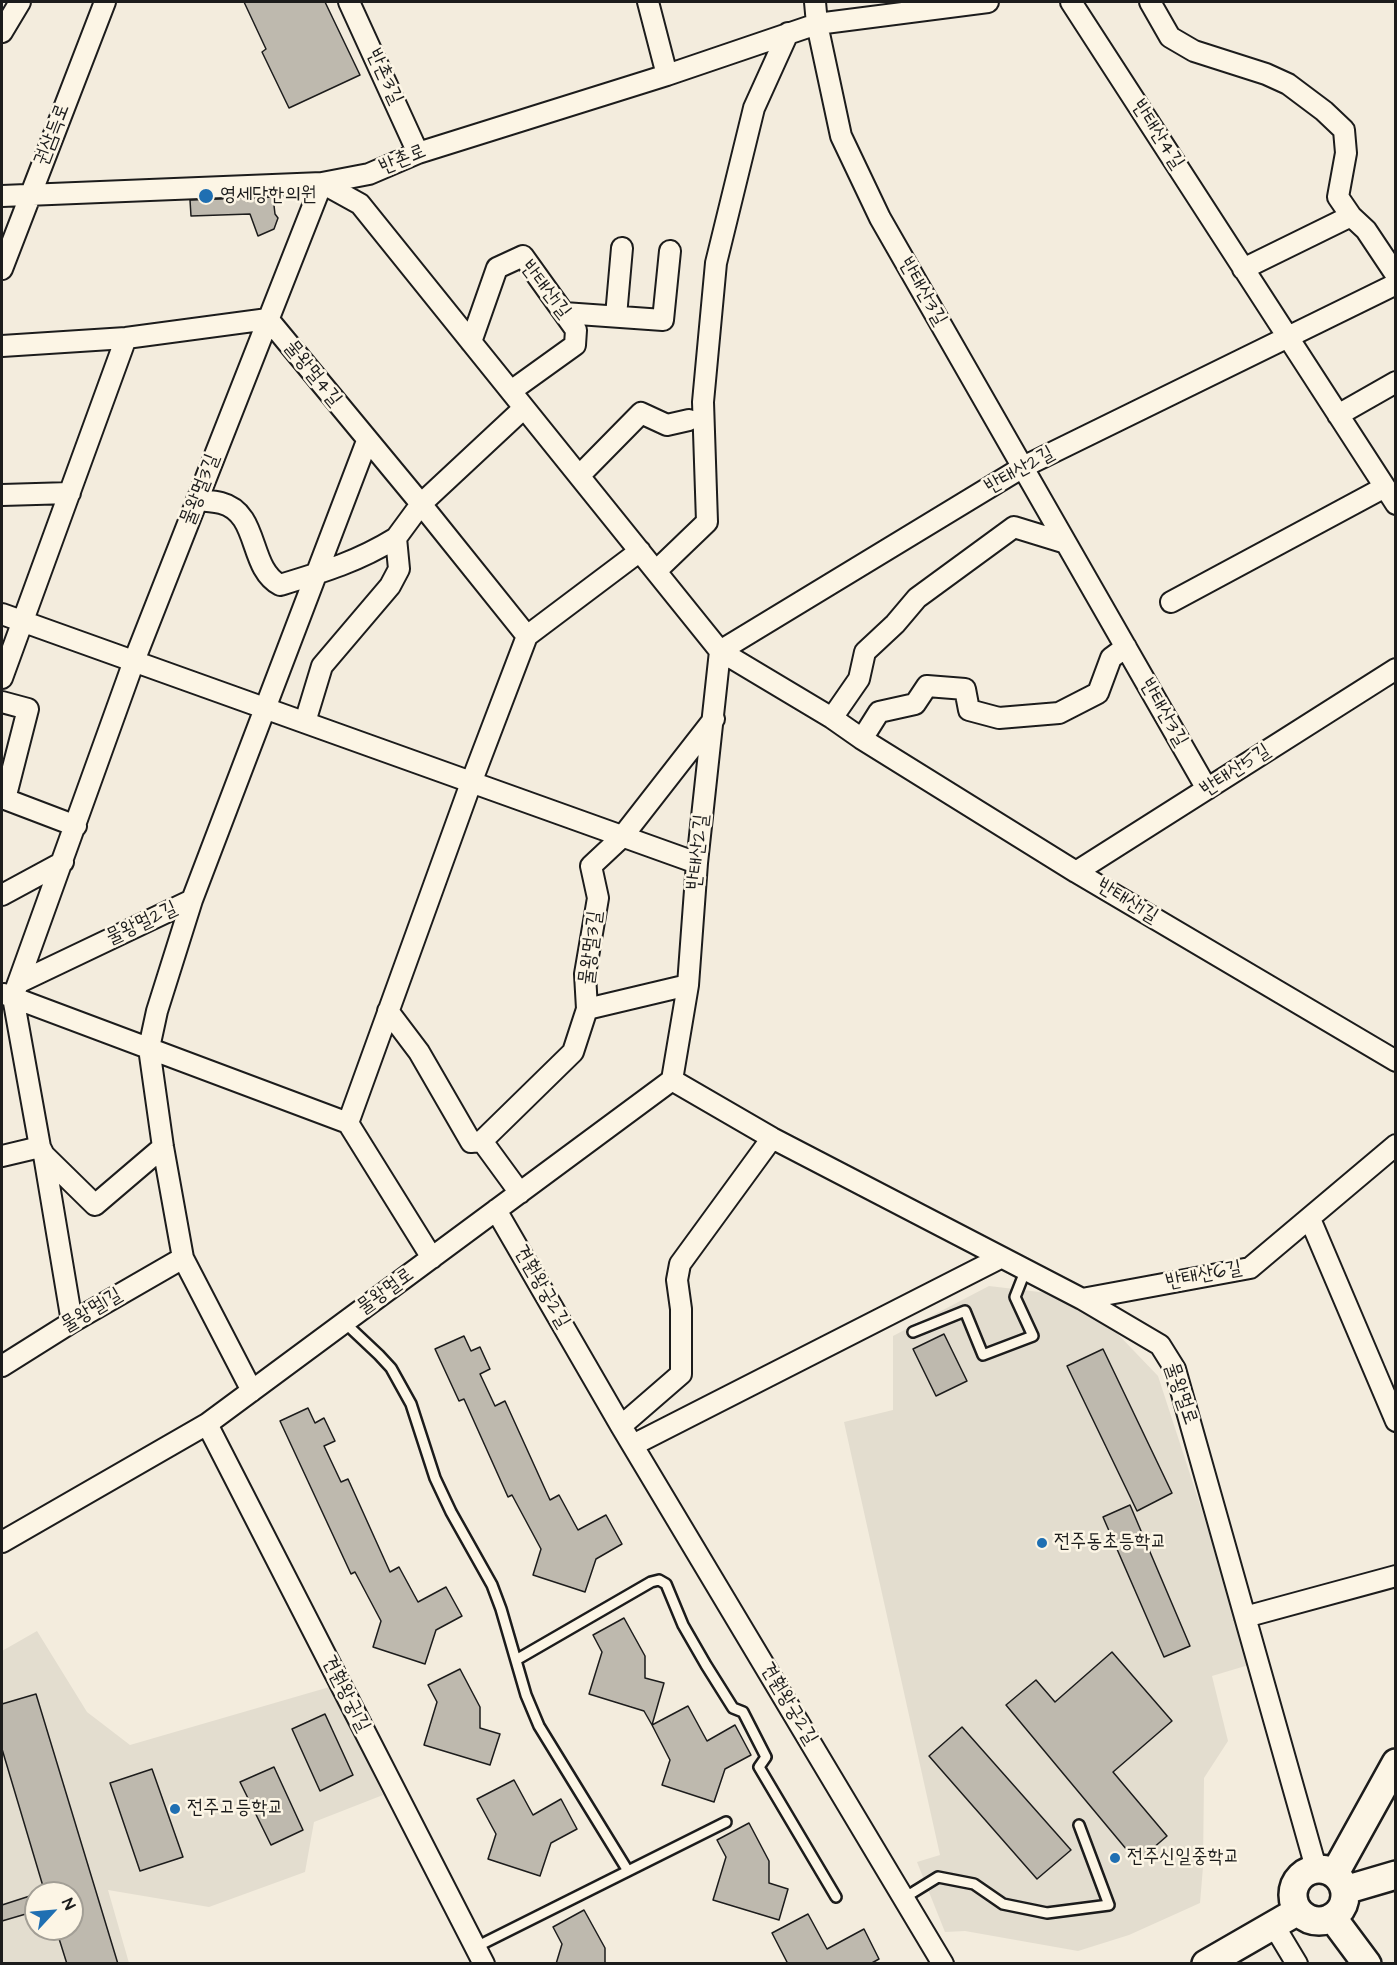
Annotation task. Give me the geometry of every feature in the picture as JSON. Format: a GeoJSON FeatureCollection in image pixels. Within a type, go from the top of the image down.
{"type":"FeatureCollection","features":[{"type":"Feature","properties":{"kind":"street"},"geometry":{"type":"LineString","coordinates":[[2,32],[20,2]]}},
{"type":"Feature","properties":{"kind":"street","name":"권삼득로"},"geometry":{"type":"LineString","coordinates":[[2,269],[105,2]]}},
{"type":"Feature","properties":{"kind":"street","name":"반촌3길"},"geometry":{"type":"LineString","coordinates":[[349,2],[418,153]]}},
{"type":"Feature","properties":{"kind":"street"},"geometry":{"type":"LineString","coordinates":[[648,2],[667,75]]}},
{"type":"Feature","properties":{"kind":"street","name":"반태산3길"},"geometry":{"type":"LineString","coordinates":[[815,2],[817,24],[841,136],[880,218],[1207,789]]}},
{"type":"Feature","properties":{"kind":"street","name":"반촌로"},"geometry":{"type":"LineString","coordinates":[[2,196],[322,183],[369,174],[418,153],[667,75],[817,24],[988,2]]}},
{"type":"Feature","properties":{"kind":"street","name":"반태산4길"},"geometry":{"type":"LineString","coordinates":[[1071,2],[1395,504]]}},
{"type":"Feature","properties":{"kind":"street"},"geometry":{"type":"LineString","coordinates":[[1149,2],[1170,37],[1194,51],[1266,74],[1288,84],[1324,111],[1344,130],[1346,153],[1338,197],[1351,216],[1366,230],[1395,275]]}},
{"type":"Feature","properties":{"kind":"street"},"geometry":{"type":"LineString","coordinates":[[656,571],[707,522],[702,402],[719,252],[754,108],[788,33]]}},
{"type":"Feature","properties":{"kind":"street","name":"물왕멀3길"},"geometry":{"type":"LineString","coordinates":[[74,832],[134,661],[322,183]]}},
{"type":"Feature","properties":{"kind":"street","name":"반태산1길"},"geometry":{"type":"LineString","coordinates":[[322,183],[360,204],[720,651],[832,718],[1076,872],[1395,1061]]}},
{"type":"Feature","properties":{"kind":"street"},"geometry":{"type":"LineString","coordinates":[[1243,269],[1351,216]]}},
{"type":"Feature","properties":{"kind":"street"},"geometry":{"type":"LineString","coordinates":[[616,316],[622,248]]}},
{"type":"Feature","properties":{"kind":"street"},"geometry":{"type":"LineString","coordinates":[[564,313],[663,320],[670,251]]}},
{"type":"Feature","properties":{"kind":"street","name":"반태산1길"},"geometry":{"type":"LineString","coordinates":[[471,342],[497,268],[523,256],[576,330],[574,345],[511,391]]}},
{"type":"Feature","properties":{"kind":"street","name":"반태산2길"},"geometry":{"type":"LineString","coordinates":[[672,1080],[688,985],[697,863],[720,651],[1023,467],[1395,284]]}},
{"type":"Feature","properties":{"kind":"street"},"geometry":{"type":"LineString","coordinates":[[2,346],[126,338],[268,319]]}},
{"type":"Feature","properties":{"kind":"street","name":"물왕멀4길"},"geometry":{"type":"LineString","coordinates":[[268,319],[527,636]]}},
{"type":"Feature","properties":{"kind":"street"},"geometry":{"type":"LineString","coordinates":[[2,678],[126,338]]}},
{"type":"Feature","properties":{"kind":"street"},"geometry":{"type":"LineString","coordinates":[[1338,415],[1395,382]]}},
{"type":"Feature","properties":{"kind":"street"},"geometry":{"type":"LineString","coordinates":[[197,500],[222,503],[235,510],[248,526],[263,569],[270,579],[280,585],[353,561],[396,538],[421,504],[524,408]]}},
{"type":"Feature","properties":{"kind":"street"},"geometry":{"type":"LineString","coordinates":[[579,476],[641,413],[667,425],[689,420]]}},
{"type":"Feature","properties":{"kind":"street"},"geometry":{"type":"LineString","coordinates":[[192,900],[367,441]]}},
{"type":"Feature","properties":{"kind":"street"},"geometry":{"type":"LineString","coordinates":[[1171,603],[1385,487]]}},
{"type":"Feature","properties":{"kind":"street"},"geometry":{"type":"LineString","coordinates":[[2,495],[70,493]]}},
{"type":"Feature","properties":{"kind":"street"},"geometry":{"type":"LineString","coordinates":[[832,718],[859,679],[865,652],[895,624],[917,598],[1014,527],[1066,543]]}},
{"type":"Feature","properties":{"kind":"street"},"geometry":{"type":"LineString","coordinates":[[304,722],[322,666],[390,586],[399,568],[396,538]]}},
{"type":"Feature","properties":{"kind":"street"},"geometry":{"type":"LineString","coordinates":[[348,1123],[471,783],[527,636],[640,551]]}},
{"type":"Feature","properties":{"kind":"street"},"geometry":{"type":"LineString","coordinates":[[2,614],[697,863]]}},
{"type":"Feature","properties":{"kind":"street"},"geometry":{"type":"LineString","coordinates":[[862,739],[879,712],[915,704],[927,686],[965,688],[969,710],[999,718],[1059,713],[1098,693],[1111,658],[1126,647]]}},
{"type":"Feature","properties":{"kind":"street","name":"반태산5길"},"geometry":{"type":"LineString","coordinates":[[1076,872],[1395,669]]}},
{"type":"Feature","properties":{"kind":"street"},"geometry":{"type":"LineString","coordinates":[[2,702],[28,709],[5,799],[74,832],[11,991],[72,1322]]}},
{"type":"Feature","properties":{"kind":"street","name":"물왕멀3길"},"geometry":{"type":"LineString","coordinates":[[482,1141],[573,1052],[587,1009],[585,974],[598,898],[591,866],[622,837],[714,719]]}},
{"type":"Feature","properties":{"kind":"street"},"geometry":{"type":"LineString","coordinates":[[2,895],[63,862]]}},
{"type":"Feature","properties":{"kind":"street","name":"물왕멀2길"},"geometry":{"type":"LineString","coordinates":[[11,991],[192,900]]}},
{"type":"Feature","properties":{"kind":"street","name":"물왕멀2길"},"geometry":{"type":"LineString","coordinates":[[183,1258],[163,1147],[149,1048],[156,1011],[192,900]]}},
{"type":"Feature","properties":{"kind":"street"},"geometry":{"type":"LineString","coordinates":[[587,1009],[688,985]]}},
{"type":"Feature","properties":{"kind":"street"},"geometry":{"type":"LineString","coordinates":[[11,991],[149,1048],[348,1123],[432,1258]]}},
{"type":"Feature","properties":{"kind":"street"},"geometry":{"type":"LineString","coordinates":[[388,1011],[419,1052],[471,1142],[482,1141],[520,1193]]}},
{"type":"Feature","properties":{"kind":"street","name":"물왕멀로"},"geometry":{"type":"LineString","coordinates":[[2,1542],[207,1424],[672,1080],[772,1138],[1000,1258],[1026,1269],[1160,1345],[1175,1369],[1245,1617],[1332,1877]]}},
{"type":"Feature","properties":{"kind":"street"},"geometry":{"type":"LineString","coordinates":[[621,1426],[681,1374],[681,1309],[678,1280],[680,1264],[772,1138]]}},
{"type":"Feature","properties":{"kind":"street","name":"반태산6길"},"geometry":{"type":"LineString","coordinates":[[1082,1299],[1250,1268],[1395,1145]]}},
{"type":"Feature","properties":{"kind":"street"},"geometry":{"type":"LineString","coordinates":[[42,1151],[95,1205],[163,1147]]}},
{"type":"Feature","properties":{"kind":"street"},"geometry":{"type":"LineString","coordinates":[[2,1156],[42,1151]]}},
{"type":"Feature","properties":{"kind":"street","name":"견훤왕궁2길"},"geometry":{"type":"LineString","coordinates":[[496,1210],[621,1426],[944,1964]]}},
{"type":"Feature","properties":{"kind":"street"},"geometry":{"type":"LineString","coordinates":[[1310,1219],[1395,1421]]}},
{"type":"Feature","properties":{"kind":"street"},"geometry":{"type":"LineString","coordinates":[[183,1258],[252,1391]]}},
{"type":"Feature","properties":{"kind":"street","name":"물왕멀1길"},"geometry":{"type":"LineString","coordinates":[[2,1366],[72,1322],[183,1258]]}},
{"type":"Feature","properties":{"kind":"street"},"geometry":{"type":"LineString","coordinates":[[633,1445],[1000,1258]]}},
{"type":"Feature","properties":{"kind":"street","name":"견훤왕궁1길"},"geometry":{"type":"LineString","coordinates":[[207,1424],[480,1955]]}},
{"type":"Feature","properties":{"kind":"street"},"geometry":{"type":"LineString","coordinates":[[2,1523],[21,1531]]}},
{"type":"Feature","properties":{"kind":"street"},"geometry":{"type":"LineString","coordinates":[[1245,1617],[1395,1576]]}},
{"type":"Feature","properties":{"kind":"street"},"geometry":{"type":"LineString","coordinates":[[1332,1877],[1395,1763]]}},
{"type":"Feature","properties":{"kind":"street"},"geometry":{"type":"LineString","coordinates":[[1332,1877],[1345,1899],[1342,1906],[1332,1917],[1316,1921],[1306,1918],[1298,1911],[1293,1893],[1300,1876],[1308,1871],[1332,1877],[1395,1875]]}},
{"type":"Feature","properties":{"kind":"street"},"geometry":{"type":"LineString","coordinates":[[1206,1964],[1298,1911]]}},
{"type":"Feature","properties":{"kind":"street"},"geometry":{"type":"LineString","coordinates":[[1332,1917],[1367,1964]]}},
{"type":"Feature","properties":{"kind":"street"},"geometry":{"type":"LineString","coordinates":[[1274,1924],[1297,1964]]}},
{"type":"Feature","properties":{"kind":"lane"},"geometry":{"type":"LineString","coordinates":[[913,1332],[965,1311],[983,1355],[1033,1336],[1015,1296],[1026,1269]]}},
{"type":"Feature","properties":{"kind":"lane"},"geometry":{"type":"LineString","coordinates":[[344,1322],[391,1368],[411,1404],[435,1478],[459,1528],[492,1585],[526,1695],[539,1726],[628,1871]]}},
{"type":"Feature","properties":{"kind":"lane"},"geometry":{"type":"LineString","coordinates":[[516,1660],[651,1582],[659,1580],[666,1584],[683,1625],[706,1665],[732,1708],[743,1712],[766,1757],[759,1767],[836,1897]]}},
{"type":"Feature","properties":{"kind":"lane"},"geometry":{"type":"LineString","coordinates":[[480,1955],[628,1871],[726,1822]]}},
{"type":"Feature","properties":{"kind":"lane"},"geometry":{"type":"LineString","coordinates":[[904,1898],[938,1878],[974,1884],[1003,1904],[1047,1913],[1109,1905],[1079,1825]]}},
{"type":"Feature","properties":{"kind":"shaded area","name":"전주동초등학교"},"geometry":{"type":"Polygon","coordinates":[[[989,1286],[1048,1293],[1111,1327],[1158,1376],[1252,1664],[1212,1676],[1228,1741],[1204,1778],[1203,1867],[1200,1903],[1129,1935],[1078,1951],[965,1931],[945,1932],[917,1862],[940,1855],[844,1422],[893,1410],[893,1336],[989,1286]]]}},
{"type":"Feature","properties":{"kind":"shaded area","name":"전주고등학교"},"geometry":{"type":"Polygon","coordinates":[[[37,1631],[87,1712],[130,1745],[333,1686],[383,1795],[314,1822],[305,1872],[209,1907],[108,1890],[129,1963],[2,1963],[2,1651],[37,1631]]]}},
{"type":"Feature","properties":{"kind":"building"},"geometry":{"type":"Polygon","coordinates":[[[244,2],[325,2],[360,75],[289,108],[262,52],[266,49],[244,2]]]}},
{"type":"Feature","properties":{"kind":"building"},"geometry":{"type":"Polygon","coordinates":[[[273,197],[275,214],[278,218],[274,229],[258,236],[250,214],[191,216],[190,200],[273,197]]]}},
{"type":"Feature","properties":{"kind":"building"},"geometry":{"type":"Polygon","coordinates":[[[944,1334],[967,1381],[936,1396],[913,1349],[944,1334]]]}},
{"type":"Feature","properties":{"kind":"building"},"geometry":{"type":"Polygon","coordinates":[[[464,1336],[471,1351],[480,1347],[490,1369],[480,1374],[495,1406],[505,1401],[550,1500],[559,1495],[578,1530],[606,1515],[622,1544],[596,1559],[585,1592],[533,1575],[541,1549],[512,1495],[508,1497],[464,1399],[459,1401],[435,1349],[464,1336]]]}},
{"type":"Feature","properties":{"kind":"building"},"geometry":{"type":"Polygon","coordinates":[[[1103,1349],[1172,1493],[1137,1511],[1067,1366],[1103,1349]]]}},
{"type":"Feature","properties":{"kind":"building"},"geometry":{"type":"Polygon","coordinates":[[[308,1408],[315,1423],[324,1418],[335,1441],[324,1446],[341,1482],[348,1479],[390,1572],[399,1567],[418,1602],[446,1587],[462,1616],[436,1630],[425,1664],[373,1647],[381,1621],[355,1572],[351,1574],[280,1421],[308,1408]]]}},
{"type":"Feature","properties":{"kind":"building"},"geometry":{"type":"Polygon","coordinates":[[[1130,1505],[1190,1646],[1164,1657],[1103,1517],[1130,1505]]]}},
{"type":"Feature","properties":{"kind":"building"},"geometry":{"type":"Polygon","coordinates":[[[624,1618],[645,1656],[645,1678],[664,1683],[652,1725],[644,1711],[589,1694],[602,1652],[593,1635],[624,1618]]]}},
{"type":"Feature","properties":{"kind":"building"},"geometry":{"type":"Polygon","coordinates":[[[1112,1652],[1172,1721],[1113,1772],[1167,1836],[1137,1862],[1006,1705],[1036,1680],[1055,1702],[1112,1652]]]}},
{"type":"Feature","properties":{"kind":"building"},"geometry":{"type":"Polygon","coordinates":[[[460,1669],[480,1707],[480,1728],[500,1734],[490,1765],[424,1745],[437,1702],[428,1685],[460,1669]]]}},
{"type":"Feature","properties":{"kind":"building"},"geometry":{"type":"Polygon","coordinates":[[[36,1694],[118,1964],[67,1964],[60,1941],[84,1941],[84,1881],[41,1881],[2,1749],[2,1704],[36,1694]]]}},
{"type":"Feature","properties":{"kind":"building"},"geometry":{"type":"Polygon","coordinates":[[[688,1706],[707,1741],[735,1725],[751,1755],[725,1769],[714,1802],[662,1785],[670,1760],[652,1725],[688,1706]]]}},
{"type":"Feature","properties":{"kind":"building"},"geometry":{"type":"Polygon","coordinates":[[[325,1714],[353,1775],[320,1791],[292,1729],[325,1714]]]}},
{"type":"Feature","properties":{"kind":"building"},"geometry":{"type":"Polygon","coordinates":[[[962,1727],[1071,1850],[1037,1879],[929,1756],[962,1727]]]}},
{"type":"Feature","properties":{"kind":"building"},"geometry":{"type":"Polygon","coordinates":[[[274,1767],[303,1830],[271,1845],[240,1782],[274,1767]]]}},
{"type":"Feature","properties":{"kind":"building"},"geometry":{"type":"Polygon","coordinates":[[[152,1769],[183,1857],[140,1871],[110,1783],[152,1769]]]}},
{"type":"Feature","properties":{"kind":"building"},"geometry":{"type":"Polygon","coordinates":[[[514,1780],[533,1815],[561,1799],[577,1829],[551,1843],[540,1876],[488,1859],[496,1834],[477,1799],[514,1780]]]}},
{"type":"Feature","properties":{"kind":"building"},"geometry":{"type":"Polygon","coordinates":[[[749,1823],[769,1861],[769,1883],[788,1889],[779,1920],[713,1900],[726,1857],[717,1840],[749,1823]]]}},
{"type":"Feature","properties":{"kind":"building"},"geometry":{"type":"Polygon","coordinates":[[[24,1898],[24,1915],[2,1921],[2,1905],[24,1898]]]}},
{"type":"Feature","properties":{"kind":"building"},"geometry":{"type":"Polygon","coordinates":[[[584,1910],[605,1948],[605,1964],[556,1964],[562,1944],[553,1927],[584,1910]]]}},
{"type":"Feature","properties":{"kind":"building"},"geometry":{"type":"Polygon","coordinates":[[[808,1914],[827,1949],[864,1929],[879,1959],[870,1964],[788,1964],[772,1933],[808,1914]]]}},
{"type":"Feature","properties":{"kind":"place","name":"영세당한의원"},"geometry":{"type":"Point","coordinates":[206,196]}},
{"type":"Feature","properties":{"kind":"place","name":"전주동초등학교"},"geometry":{"type":"Point","coordinates":[1042,1543]}},
{"type":"Feature","properties":{"kind":"place","name":"전주고등학교"},"geometry":{"type":"Point","coordinates":[175,1809]}},
{"type":"Feature","properties":{"kind":"place","name":"전주신일중학교"},"geometry":{"type":"Point","coordinates":[1115,1858]}}]}
